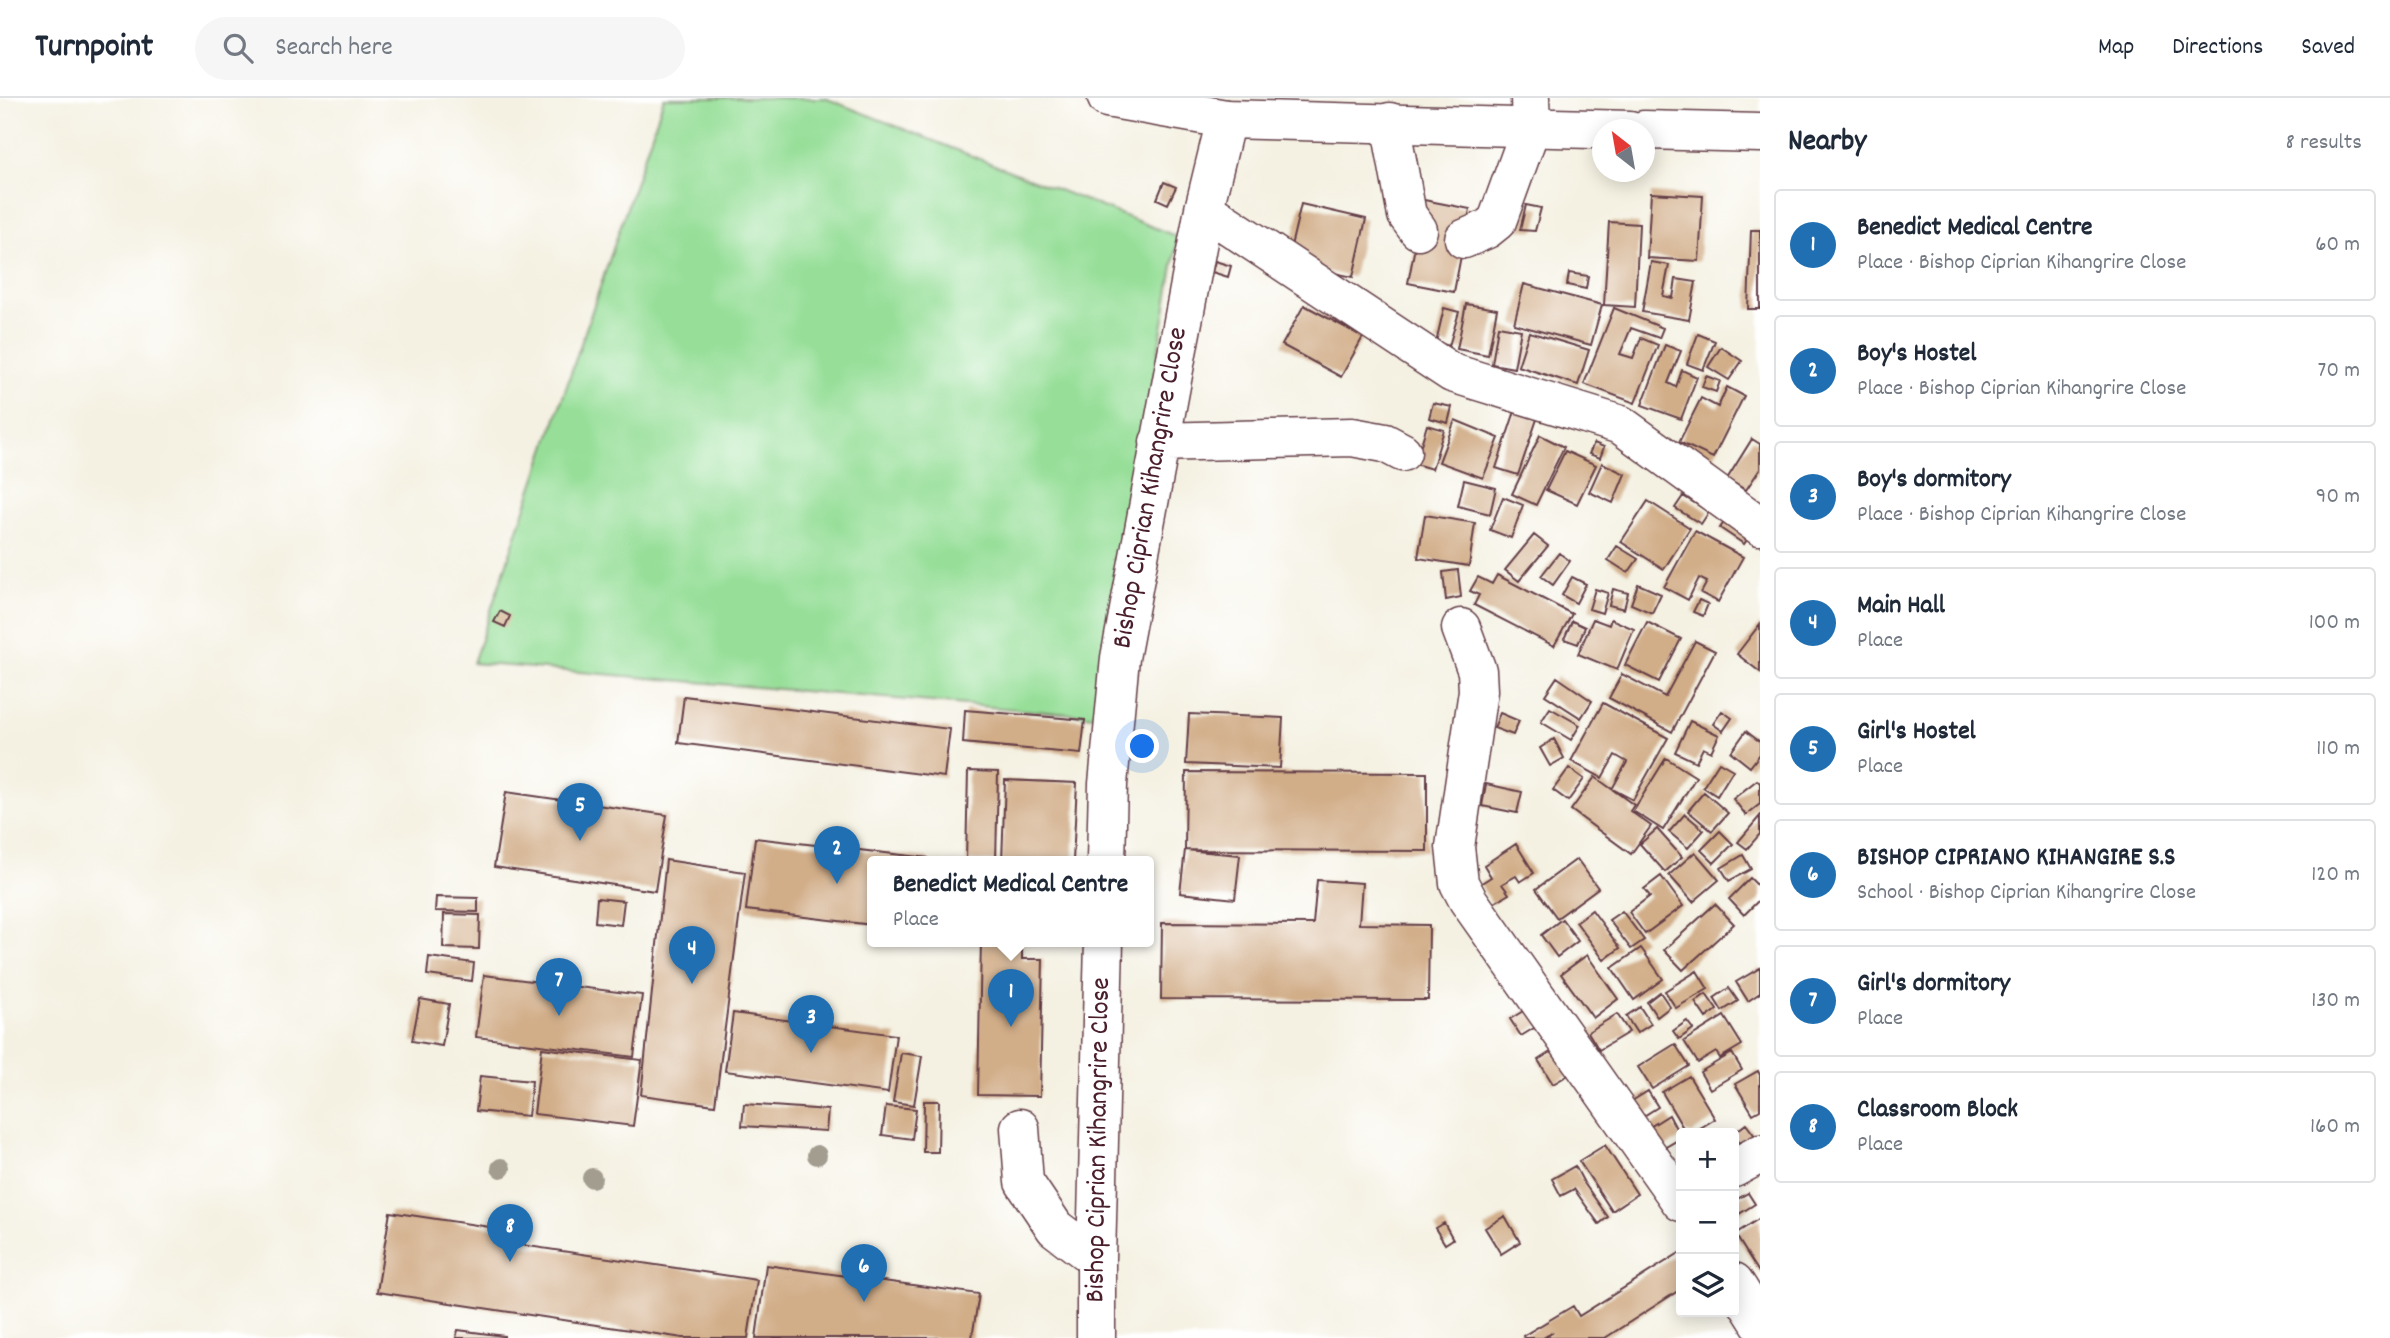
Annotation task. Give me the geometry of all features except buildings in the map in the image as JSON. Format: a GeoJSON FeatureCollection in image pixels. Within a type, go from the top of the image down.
{"type":"FeatureCollection","features":[{"type":"Feature","properties":{"kind":"street"},"geometry":{"type":"LineString","coordinates":[[1107,98],[1226,119],[1390,122],[1531,113],[1592,123]]}},
{"type":"Feature","properties":{"kind":"street"},"geometry":{"type":"LineString","coordinates":[[1464,239],[1487,229],[1497,221],[1531,113]]}},
{"type":"Feature","properties":{"kind":"street","name":"Bishop Ciprian Kihangrire Close"},"geometry":{"type":"LineString","coordinates":[[1106,856],[1108,784],[1121,658],[1204,209],[1226,119]]}},
{"type":"Feature","properties":{"kind":"street"},"geometry":{"type":"LineString","coordinates":[[1390,122],[1407,215],[1418,230]]}},
{"type":"Feature","properties":{"kind":"street"},"geometry":{"type":"LineString","coordinates":[[1655,130],[1760,133]]}},
{"type":"Feature","properties":{"kind":"street"},"geometry":{"type":"LineString","coordinates":[[1204,209],[1452,373],[1621,425],[1760,526]]}},
{"type":"Feature","properties":{"kind":"street"},"geometry":{"type":"LineString","coordinates":[[1159,442],[1352,437],[1385,443],[1402,452]]}},
{"type":"Feature","properties":{"kind":"street"},"geometry":{"type":"LineString","coordinates":[[1461,628],[1477,671],[1478,691],[1455,847],[1459,883],[1468,900],[1676,1194]]}},
{"type":"Feature","properties":{"kind":"street","name":"Bishop Ciprian Kihangrire Close"},"geometry":{"type":"LineString","coordinates":[[1097,1338],[1096,1259],[1104,947]]}},
{"type":"Feature","properties":{"kind":"street"},"geometry":{"type":"LineString","coordinates":[[1020,1128],[1024,1182],[1055,1228],[1096,1259]]}},
{"type":"Feature","properties":{"kind":"street"},"geometry":{"type":"LineString","coordinates":[[1739,1165],[1760,1154]]}},
{"type":"Feature","properties":{"kind":"street"},"geometry":{"type":"LineString","coordinates":[[1739,1290],[1760,1323]]}},
{"type":"Feature","properties":{"kind":"green space"},"geometry":{"type":"Polygon","coordinates":[[[664,98],[825,98],[1178,237],[1095,716],[473,663],[664,98]]]}},
{"type":"Feature","properties":{"kind":"place","name":"Girl's Hostel"},"geometry":{"type":"Point","coordinates":[580,841]}},
{"type":"Feature","properties":{"kind":"place","name":"Boy's Hostel"},"geometry":{"type":"Point","coordinates":[837,884]}},
{"type":"Feature","properties":{"kind":"place","name":"Main Hall"},"geometry":{"type":"Point","coordinates":[692,984]}},
{"type":"Feature","properties":{"kind":"place","name":"Girl's dormitory"},"geometry":{"type":"Point","coordinates":[559,1016]}},
{"type":"Feature","properties":{"kind":"place","name":"Benedict Medical Centre"},"geometry":{"type":"Point","coordinates":[1011,1027]}},
{"type":"Feature","properties":{"kind":"place","name":"Boy's dormitory"},"geometry":{"type":"Point","coordinates":[811,1053]}},
{"type":"Feature","properties":{"kind":"place","name":"Classroom Block"},"geometry":{"type":"Point","coordinates":[510,1262]}},
{"type":"Feature","properties":{"kind":"place","name":"BISHOP CIPRIANO KIHANGIRE S.S"},"geometry":{"type":"Point","coordinates":[864,1302]}}]}
